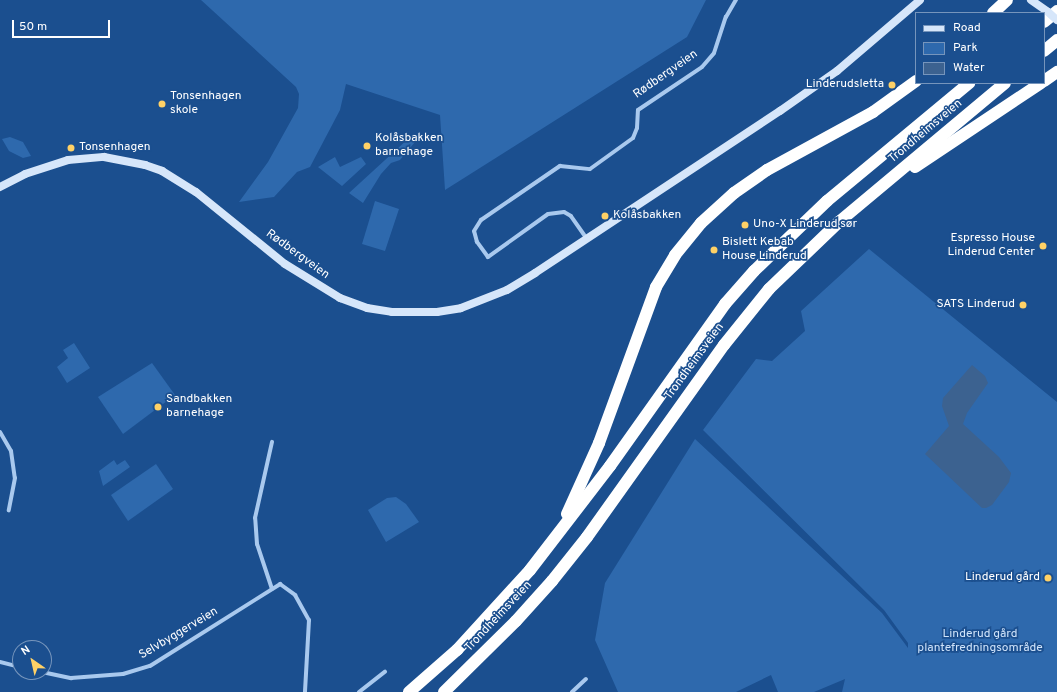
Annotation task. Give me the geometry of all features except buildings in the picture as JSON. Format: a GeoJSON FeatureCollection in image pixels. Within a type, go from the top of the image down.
{"type":"FeatureCollection","features":[{"type":"Feature","properties":{"kind":"highway"},"geometry":{"type":"LineString","coordinates":[[994,12],[1007,0]]}},
{"type":"Feature","properties":{"kind":"highway"},"geometry":{"type":"LineString","coordinates":[[1045,50],[1057,40]]}},
{"type":"Feature","properties":{"kind":"highway"},"geometry":{"type":"LineString","coordinates":[[1045,80],[1057,72]]}},
{"type":"Feature","properties":{"kind":"highway"},"geometry":{"type":"LineString","coordinates":[[558,535],[599,443],[656,287],[675,255],[701,223],[734,193],[767,170],[872,112],[915,82]]}},
{"type":"Feature","properties":{"kind":"highway","name":"Trondheimsveien"},"geometry":{"type":"LineString","coordinates":[[409,692],[457,650],[499,606],[558,535],[725,304],[754,271],[827,201],[968,84]]}},
{"type":"Feature","properties":{"kind":"highway","name":"Trondheimsveien"},"geometry":{"type":"LineString","coordinates":[[444,692],[516,621],[565,565],[709,366],[769,289],[805,252],[1005,84]]}},
{"type":"Feature","properties":{"kind":"highway"},"geometry":{"type":"LineString","coordinates":[[883,186],[940,152],[1040,84]]}},
{"type":"Feature","properties":{"kind":"street","name":"Rødbergveien"},"geometry":{"type":"LineString","coordinates":[[587,239],[571,216],[564,212],[548,214],[488,257],[477,242],[474,231],[481,220],[560,166],[590,169],[633,138],[638,110],[702,67],[714,53],[726,17],[736,0]]}},
{"type":"Feature","properties":{"kind":"street","name":"Rødbergveien"},"geometry":{"type":"LineString","coordinates":[[0,188],[25,174],[68,160],[104,157],[145,165],[162,171],[196,192],[306,279],[340,298],[367,308],[392,312],[437,312],[483,300],[507,290],[587,239],[825,79],[920,0]]}},
{"type":"Feature","properties":{"kind":"street"},"geometry":{"type":"LineString","coordinates":[[1035,1],[1057,20]]}},
{"type":"Feature","properties":{"kind":"street"},"geometry":{"type":"LineString","coordinates":[[0,432],[11,451],[15,478],[9,510]]}},
{"type":"Feature","properties":{"kind":"street"},"geometry":{"type":"LineString","coordinates":[[272,442],[257,504],[255,523],[262,566],[272,589],[280,584],[289,589],[306,613],[309,640],[305,692]]}},
{"type":"Feature","properties":{"kind":"street","name":"Selvbyggerveien"},"geometry":{"type":"LineString","coordinates":[[52,674],[71,678],[123,674],[150,666],[272,589]]}},
{"type":"Feature","properties":{"kind":"street"},"geometry":{"type":"LineString","coordinates":[[0,662],[12,665]]}},
{"type":"Feature","properties":{"kind":"street"},"geometry":{"type":"LineString","coordinates":[[359,692],[385,672]]}},
{"type":"Feature","properties":{"kind":"street"},"geometry":{"type":"LineString","coordinates":[[572,692],[586,679]]}},
{"type":"Feature","properties":{"kind":"green space"},"geometry":{"type":"Polygon","coordinates":[[[201,0],[706,0],[687,37],[445,190],[440,115],[346,84],[340,110],[310,167],[297,172],[274,197],[239,202],[268,162],[298,108],[299,94],[296,87],[201,0]]]}},
{"type":"Feature","properties":{"kind":"green space"},"geometry":{"type":"Polygon","coordinates":[[[10,137],[23,142],[31,156],[23,158],[9,151],[2,139],[10,137]]]}},
{"type":"Feature","properties":{"kind":"green space"},"geometry":{"type":"Polygon","coordinates":[[[409,138],[415,142],[400,160],[391,163],[381,174],[363,203],[349,193],[409,138]]]}},
{"type":"Feature","properties":{"kind":"green space"},"geometry":{"type":"Polygon","coordinates":[[[335,157],[340,167],[361,157],[366,164],[342,186],[318,167],[335,157]]]}},
{"type":"Feature","properties":{"kind":"green space"},"geometry":{"type":"Polygon","coordinates":[[[375,201],[399,209],[385,251],[362,244],[375,201]]]}},
{"type":"Feature","properties":{"kind":"green space","name":"Linderud gård plantefredningsområde"},"geometry":{"type":"Polygon","coordinates":[[[869,249],[1057,402],[1057,692],[842,692],[845,679],[814,692],[778,692],[771,675],[736,692],[618,692],[595,640],[605,583],[695,439],[882,613],[908,648],[908,643],[884,610],[703,430],[756,359],[772,361],[805,331],[801,311],[869,249]]]}},
{"type":"Feature","properties":{"kind":"green space"},"geometry":{"type":"Polygon","coordinates":[[[74,343],[90,368],[67,383],[57,367],[68,358],[63,350],[74,343]]]}},
{"type":"Feature","properties":{"kind":"green space"},"geometry":{"type":"Polygon","coordinates":[[[152,363],[175,395],[123,434],[98,397],[152,363]]]}},
{"type":"Feature","properties":{"kind":"green space"},"geometry":{"type":"Polygon","coordinates":[[[114,460],[117,465],[125,460],[130,467],[103,486],[99,471],[114,460]]]}},
{"type":"Feature","properties":{"kind":"green space"},"geometry":{"type":"Polygon","coordinates":[[[156,464],[173,489],[128,521],[111,495],[156,464]]]}},
{"type":"Feature","properties":{"kind":"green space"},"geometry":{"type":"Polygon","coordinates":[[[396,497],[406,504],[419,522],[386,542],[368,510],[387,498],[396,497]]]}},
{"type":"Feature","properties":{"kind":"water"},"geometry":{"type":"Polygon","coordinates":[[[972,365],[985,376],[988,383],[967,413],[963,424],[999,457],[1011,473],[1009,482],[992,505],[986,508],[982,508],[925,454],[949,426],[942,406],[943,398],[972,365]]]}},
{"type":"Feature","properties":{"kind":"place","name":"Linderudsletta"},"geometry":{"type":"Point","coordinates":[892,85]}},
{"type":"Feature","properties":{"kind":"place","name":"Tonsenhagen skole"},"geometry":{"type":"Point","coordinates":[162,104]}},
{"type":"Feature","properties":{"kind":"place","name":"Kolåsbakken barnehage"},"geometry":{"type":"Point","coordinates":[367,146]}},
{"type":"Feature","properties":{"kind":"place","name":"Tonsenhagen"},"geometry":{"type":"Point","coordinates":[71,148]}},
{"type":"Feature","properties":{"kind":"place","name":"Kolåsbakken"},"geometry":{"type":"Point","coordinates":[605,216]}},
{"type":"Feature","properties":{"kind":"place","name":"Uno-X Linderud sør"},"geometry":{"type":"Point","coordinates":[745,225]}},
{"type":"Feature","properties":{"kind":"place","name":"Espresso House Linderud Center"},"geometry":{"type":"Point","coordinates":[1043,246]}},
{"type":"Feature","properties":{"kind":"place","name":"Bislett Kebab House Linderud"},"geometry":{"type":"Point","coordinates":[714,250]}},
{"type":"Feature","properties":{"kind":"place","name":"SATS Linderud"},"geometry":{"type":"Point","coordinates":[1023,305]}},
{"type":"Feature","properties":{"kind":"place","name":"Sandbakken barnehage"},"geometry":{"type":"Point","coordinates":[158,407]}},
{"type":"Feature","properties":{"kind":"place","name":"Linderud gård"},"geometry":{"type":"Point","coordinates":[1048,578]}}]}
